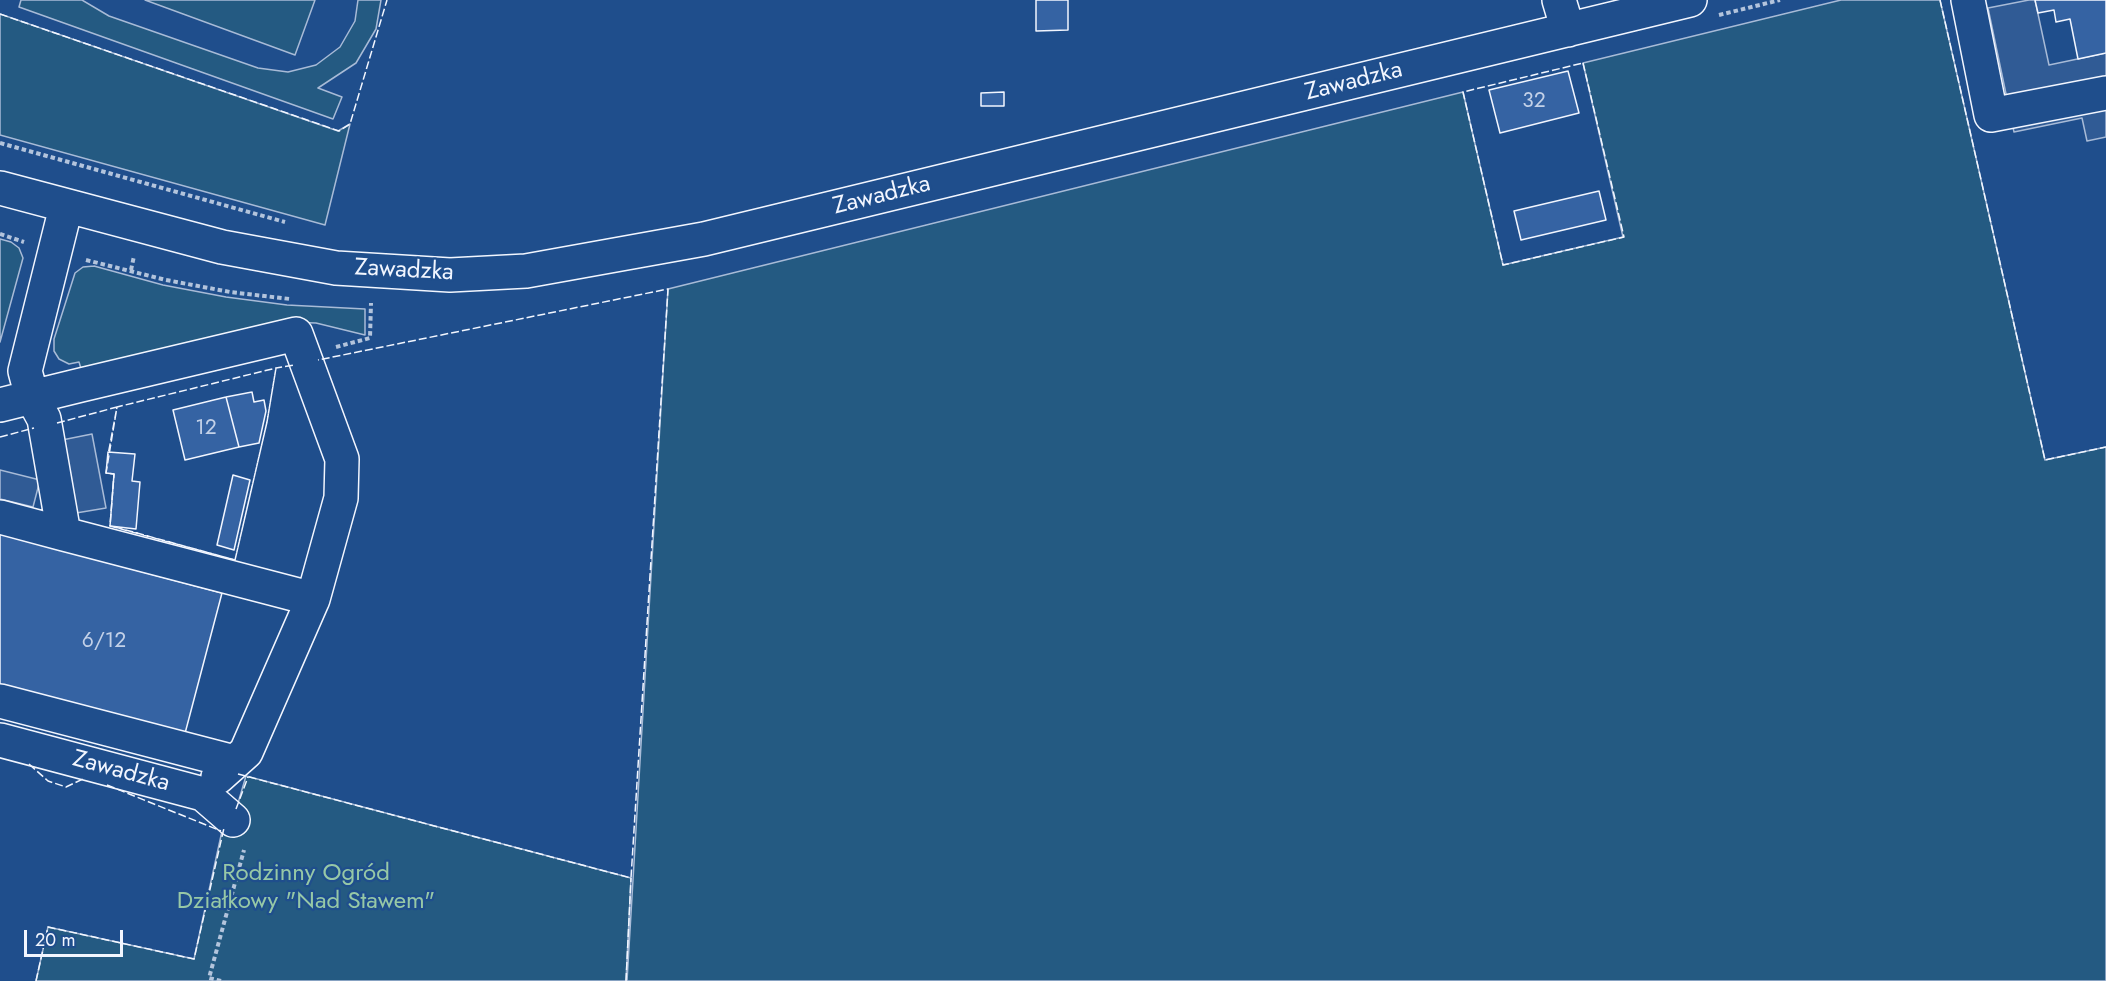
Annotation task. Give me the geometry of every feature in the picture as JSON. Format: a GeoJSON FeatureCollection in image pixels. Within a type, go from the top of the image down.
{"type":"FeatureCollection","features":[{"type":"Feature","properties":{"kind":"street","name":"Zawadzka"},"geometry":{"type":"LineString","coordinates":[[0,188],[222,247],[336,268],[450,275],[526,271],[704,239],[1564,15],[1690,0]]}},
{"type":"Feature","properties":{"kind":"street"},"geometry":{"type":"LineString","coordinates":[[1968,0],[1991,115],[2106,93]]}},
{"type":"Feature","properties":{"kind":"street"},"geometry":{"type":"LineString","coordinates":[[64,534],[44,419],[32,397],[25,371],[66,207]]}},
{"type":"Feature","properties":{"kind":"street"},"geometry":{"type":"LineString","coordinates":[[0,405],[296,334],[342,459],[341,498],[313,599],[246,752],[203,794]]}},
{"type":"Feature","properties":{"kind":"street"},"geometry":{"type":"LineString","coordinates":[[0,517],[313,599]]}},
{"type":"Feature","properties":{"kind":"street"},"geometry":{"type":"LineString","coordinates":[[0,701],[234,762]]}},
{"type":"Feature","properties":{"kind":"street","name":"Zawadzka"},"geometry":{"type":"LineString","coordinates":[[0,740],[203,794],[233,820]]}},
{"type":"Feature","properties":{"kind":"path"},"geometry":{"type":"LineString","coordinates":[[0,143],[295,225]]}},
{"type":"Feature","properties":{"kind":"path"},"geometry":{"type":"LineString","coordinates":[[370,338],[371,303]]}},
{"type":"Feature","properties":{"kind":"path"},"geometry":{"type":"LineString","coordinates":[[221,981],[208,979],[246,845],[233,820]]}},
{"type":"Feature","properties":{"kind":"green space"},"geometry":{"type":"Polygon","coordinates":[[[21,0],[82,0],[109,16],[258,68],[288,72],[316,65],[340,47],[355,21],[358,0],[381,0],[376,29],[356,63],[318,88],[342,97],[333,119],[19,7],[21,0]]]}},
{"type":"Feature","properties":{"kind":"green space"},"geometry":{"type":"Polygon","coordinates":[[[145,0],[315,0],[295,55],[145,0]]]}},
{"type":"Feature","properties":{"kind":"green space"},"geometry":{"type":"Polygon","coordinates":[[[1841,0],[1940,0],[2045,460],[2106,447],[2106,981],[627,981],[668,289],[1463,92],[1503,265],[1623,237],[1583,63],[1841,0]]]}},
{"type":"Feature","properties":{"kind":"green space"},"geometry":{"type":"Polygon","coordinates":[[[0,14],[338,131],[350,124],[325,225],[0,135],[0,14]]]}},
{"type":"Feature","properties":{"kind":"green space"},"geometry":{"type":"Polygon","coordinates":[[[0,239],[11,242],[19,248],[23,258],[0,342],[0,239]]]}},
{"type":"Feature","properties":{"kind":"green space"},"geometry":{"type":"Polygon","coordinates":[[[94,266],[163,285],[226,297],[287,305],[365,309],[365,335],[316,323],[289,322],[82,372],[79,362],[69,364],[59,359],[54,351],[54,339],[75,273],[83,267],[94,266]]]}},
{"type":"Feature","properties":{"kind":"green space","name":"Rodzinny Ogród Działkowy \"Nad Stawem\""},"geometry":{"type":"Polygon","coordinates":[[[246,776],[631,878],[626,981],[36,981],[48,927],[194,959],[222,831],[233,820],[246,776]]]}},
{"type":"Feature","properties":{"kind":"shaded area"},"geometry":{"type":"Polygon","coordinates":[[[2035,0],[2049,65],[2106,53],[2106,137],[2087,141],[2082,118],[2014,132],[1988,8],[2035,0]]]}},
{"type":"Feature","properties":{"kind":"shaded area"},"geometry":{"type":"Polygon","coordinates":[[[92,434],[106,508],[76,513],[62,440],[92,434]]]}},
{"type":"Feature","properties":{"kind":"shaded area"},"geometry":{"type":"Polygon","coordinates":[[[0,470],[40,480],[33,507],[0,499],[0,470]]]}},
{"type":"Feature","properties":{"kind":"building"},"geometry":{"type":"Polygon","coordinates":[[[1036,0],[1068,0],[1068,30],[1036,31],[1036,0]]]}},
{"type":"Feature","properties":{"kind":"building"},"geometry":{"type":"Polygon","coordinates":[[[2035,0],[2106,0],[2106,53],[2078,59],[2070,19],[2056,22],[2054,10],[2038,13],[2035,0]]]}},
{"type":"Feature","properties":{"kind":"building"},"geometry":{"type":"Polygon","coordinates":[[[1568,71],[1579,113],[1500,133],[1489,90],[1568,71]]]}},
{"type":"Feature","properties":{"kind":"building"},"geometry":{"type":"Polygon","coordinates":[[[1004,92],[1004,106],[981,106],[981,93],[1004,92]]]}},
{"type":"Feature","properties":{"kind":"building"},"geometry":{"type":"Polygon","coordinates":[[[1599,191],[1606,220],[1521,240],[1514,211],[1599,191]]]}},
{"type":"Feature","properties":{"kind":"building"},"geometry":{"type":"Polygon","coordinates":[[[252,392],[254,402],[264,400],[266,411],[259,443],[239,447],[226,397],[252,392]]]}},
{"type":"Feature","properties":{"kind":"building"},"geometry":{"type":"Polygon","coordinates":[[[226,397],[239,447],[185,460],[173,410],[226,397]]]}},
{"type":"Feature","properties":{"kind":"building"},"geometry":{"type":"Polygon","coordinates":[[[108,452],[135,454],[132,481],[140,482],[136,529],[110,526],[114,474],[106,473],[108,452]]]}},
{"type":"Feature","properties":{"kind":"building"},"geometry":{"type":"Polygon","coordinates":[[[233,475],[250,480],[234,550],[217,545],[233,475]]]}},
{"type":"Feature","properties":{"kind":"building"},"geometry":{"type":"Polygon","coordinates":[[[0,534],[222,593],[183,741],[0,692],[0,534]]]}},
{"type":"Feature","properties":{"kind":"fence"},"geometry":{"type":"LineString","coordinates":[[0,14],[339,131],[350,124],[387,0]]}},
{"type":"Feature","properties":{"kind":"fence"},"geometry":{"type":"LineString","coordinates":[[1940,0],[2045,460],[2106,447]]}},
{"type":"Feature","properties":{"kind":"fence"},"geometry":{"type":"LineString","coordinates":[[1583,63],[1624,237],[1503,265],[1463,92],[1583,63]]}},
{"type":"Feature","properties":{"kind":"fence"},"geometry":{"type":"LineString","coordinates":[[238,774],[631,878],[668,289],[318,360]]}},
{"type":"Feature","properties":{"kind":"fence"},"geometry":{"type":"LineString","coordinates":[[115,527],[235,560],[267,422],[276,368],[294,365]]}},
{"type":"Feature","properties":{"kind":"fence"},"geometry":{"type":"LineString","coordinates":[[276,368],[267,422],[235,560],[110,526],[114,474],[106,473],[117,407],[276,368]]}},
{"type":"Feature","properties":{"kind":"fence"},"geometry":{"type":"LineString","coordinates":[[57,423],[117,407],[108,455]]}},
{"type":"Feature","properties":{"kind":"fence"},"geometry":{"type":"LineString","coordinates":[[0,437],[34,428]]}},
{"type":"Feature","properties":{"kind":"fence"},"geometry":{"type":"LineString","coordinates":[[29,764],[48,781],[66,787],[85,778]]}},
{"type":"Feature","properties":{"kind":"fence"},"geometry":{"type":"LineString","coordinates":[[236,809],[248,777]]}},
{"type":"Feature","properties":{"kind":"fence"},"geometry":{"type":"LineString","coordinates":[[107,785],[221,831]]}},
{"type":"Feature","properties":{"kind":"fence"},"geometry":{"type":"LineString","coordinates":[[36,981],[48,927],[194,959],[224,828]]}},
{"type":"Feature","properties":{"kind":"fence"},"geometry":{"type":"LineString","coordinates":[[626,981],[631,878]]}}]}
